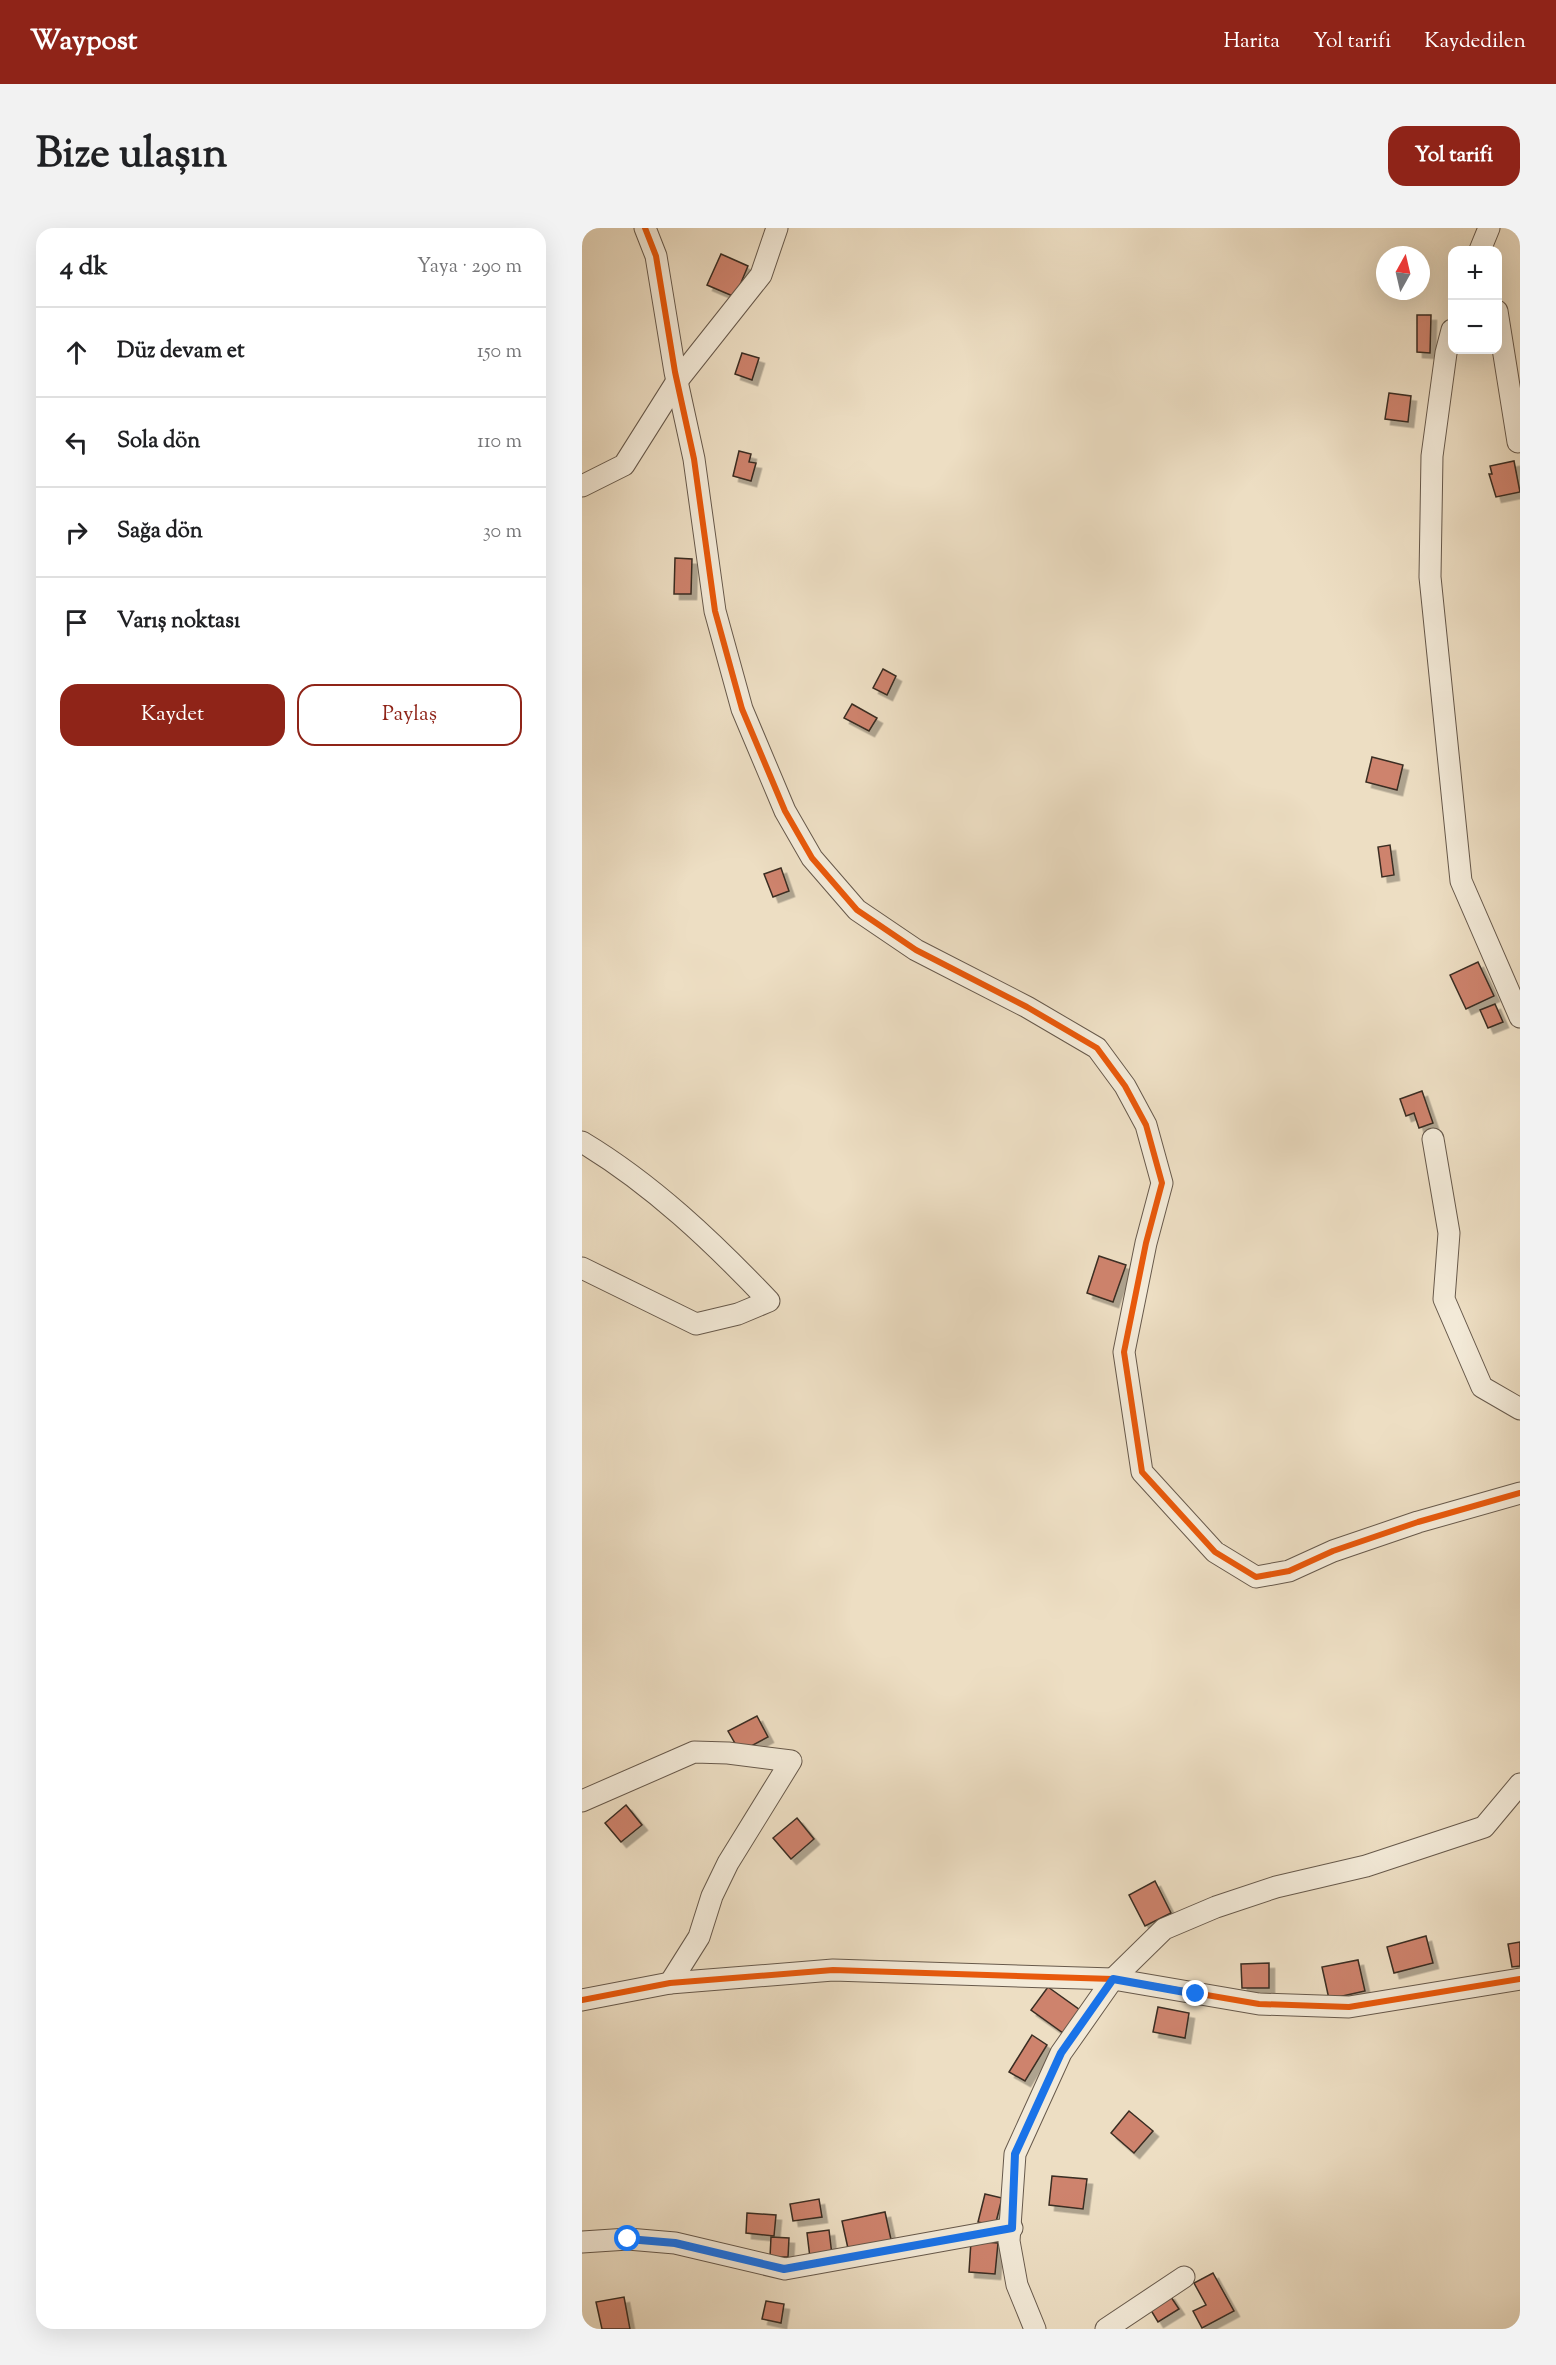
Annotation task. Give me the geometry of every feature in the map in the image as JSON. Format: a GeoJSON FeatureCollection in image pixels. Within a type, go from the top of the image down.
{"type":"FeatureCollection","features":[{"type":"Feature","properties":{"kind":"street"},"geometry":{"type":"LineString","coordinates":[[645,228],[656,256],[677,381],[694,459],[715,610],[739,698],[785,811],[812,858],[857,910],[916,950],[1027,1007],[1097,1048],[1125,1086],[1146,1125],[1162,1183],[1146,1243],[1124,1352],[1143,1472],[1215,1552],[1256,1577],[1289,1570],[1333,1551],[1418,1522],[1520,1493]]}},
{"type":"Feature","properties":{"kind":"street"},"geometry":{"type":"LineString","coordinates":[[582,486],[624,465],[677,381],[761,275],[777,228]]}},
{"type":"Feature","properties":{"kind":"street"},"geometry":{"type":"LineString","coordinates":[[1482,246],[1491,228]]}},
{"type":"Feature","properties":{"kind":"street"},"geometry":{"type":"LineString","coordinates":[[1491,228],[1492,246]]}},
{"type":"Feature","properties":{"kind":"street"},"geometry":{"type":"LineString","coordinates":[[1502,342],[1518,442]]}},
{"type":"Feature","properties":{"kind":"street"},"geometry":{"type":"LineString","coordinates":[[1448,345],[1432,456],[1430,577],[1461,881],[1520,1017]]}},
{"type":"Feature","properties":{"kind":"street"},"geometry":{"type":"LineString","coordinates":[[1433,1139],[1449,1233],[1444,1299],[1482,1387],[1520,1409]]}},
{"type":"Feature","properties":{"kind":"street"},"geometry":{"type":"LineString","coordinates":[[582,1142],[623,1166],[728,1257],[770,1300],[738,1314],[696,1324],[582,1269]]}},
{"type":"Feature","properties":{"kind":"street"},"geometry":{"type":"LineString","coordinates":[[582,1801],[694,1752],[728,1753],[790,1761],[728,1863],[712,1896],[699,1937],[670,1983]]}},
{"type":"Feature","properties":{"kind":"street"},"geometry":{"type":"LineString","coordinates":[[1035,2329],[1017,2285],[1009,2241],[1012,2228],[1015,2154],[1061,2053],[1113,1979],[1164,1929],[1216,1907],[1275,1887],[1366,1866],[1484,1827],[1520,1784]]}},
{"type":"Feature","properties":{"kind":"street"},"geometry":{"type":"LineString","coordinates":[[582,2000],[670,1983],[833,1970],[1113,1979],[1259,2004],[1349,2007],[1520,1979]]}},
{"type":"Feature","properties":{"kind":"street"},"geometry":{"type":"LineString","coordinates":[[582,2242],[628,2239],[675,2243],[784,2269],[1012,2228]]}},
{"type":"Feature","properties":{"kind":"street"},"geometry":{"type":"LineString","coordinates":[[1106,2329],[1184,2277]]}},
{"type":"Feature","properties":{"kind":"building"},"geometry":{"type":"Polygon","coordinates":[[[721,254],[748,266],[735,297],[707,285],[721,254]]]}},
{"type":"Feature","properties":{"kind":"building"},"geometry":{"type":"Polygon","coordinates":[[[1417,315],[1431,315],[1430,353],[1417,352],[1417,315]]]}},
{"type":"Feature","properties":{"kind":"building"},"geometry":{"type":"Polygon","coordinates":[[[742,353],[759,358],[752,380],[735,374],[742,353]]]}},
{"type":"Feature","properties":{"kind":"building"},"geometry":{"type":"Polygon","coordinates":[[[1389,393],[1411,396],[1408,422],[1385,419],[1389,393]]]}},
{"type":"Feature","properties":{"kind":"building"},"geometry":{"type":"Polygon","coordinates":[[[739,451],[751,454],[749,462],[756,463],[751,481],[733,476],[739,451]]]}},
{"type":"Feature","properties":{"kind":"building"},"geometry":{"type":"Polygon","coordinates":[[[1514,461],[1520,492],[1496,497],[1489,474],[1492,474],[1490,466],[1514,461]]]}},
{"type":"Feature","properties":{"kind":"building"},"geometry":{"type":"Polygon","coordinates":[[[675,558],[692,559],[691,594],[674,594],[675,558]]]}},
{"type":"Feature","properties":{"kind":"building"},"geometry":{"type":"Polygon","coordinates":[[[883,669],[896,676],[887,695],[873,688],[883,669]]]}},
{"type":"Feature","properties":{"kind":"building"},"geometry":{"type":"Polygon","coordinates":[[[852,704],[877,718],[869,731],[844,718],[852,704]]]}},
{"type":"Feature","properties":{"kind":"building"},"geometry":{"type":"Polygon","coordinates":[[[1372,757],[1403,765],[1397,790],[1366,782],[1372,757]]]}},
{"type":"Feature","properties":{"kind":"building"},"geometry":{"type":"Polygon","coordinates":[[[1390,845],[1394,875],[1382,877],[1378,847],[1390,845]]]}},
{"type":"Feature","properties":{"kind":"building"},"geometry":{"type":"Polygon","coordinates":[[[781,868],[789,891],[773,897],[764,874],[781,868]]]}},
{"type":"Feature","properties":{"kind":"building"},"geometry":{"type":"Polygon","coordinates":[[[1478,962],[1494,996],[1466,1009],[1450,975],[1478,962]]]}},
{"type":"Feature","properties":{"kind":"building"},"geometry":{"type":"Polygon","coordinates":[[[1495,1004],[1503,1022],[1488,1028],[1480,1010],[1495,1004]]]}},
{"type":"Feature","properties":{"kind":"building"},"geometry":{"type":"Polygon","coordinates":[[[1422,1091],[1433,1123],[1419,1128],[1414,1113],[1406,1116],[1400,1099],[1422,1091]]]}},
{"type":"Feature","properties":{"kind":"building"},"geometry":{"type":"Polygon","coordinates":[[[1099,1256],[1126,1265],[1113,1302],[1087,1293],[1099,1256]]]}},
{"type":"Feature","properties":{"kind":"building"},"geometry":{"type":"Polygon","coordinates":[[[757,1716],[768,1737],[740,1752],[728,1731],[757,1716]]]}},
{"type":"Feature","properties":{"kind":"building"},"geometry":{"type":"Polygon","coordinates":[[[626,1805],[642,1825],[621,1842],[605,1823],[626,1805]]]}},
{"type":"Feature","properties":{"kind":"building"},"geometry":{"type":"Polygon","coordinates":[[[797,1818],[814,1839],[791,1859],[773,1838],[797,1818]]]}},
{"type":"Feature","properties":{"kind":"building"},"geometry":{"type":"Polygon","coordinates":[[[1155,1881],[1171,1913],[1145,1926],[1129,1895],[1155,1881]]]}},
{"type":"Feature","properties":{"kind":"building"},"geometry":{"type":"Polygon","coordinates":[[[1426,1936],[1433,1963],[1394,1973],[1387,1947],[1426,1936]]]}},
{"type":"Feature","properties":{"kind":"building"},"geometry":{"type":"Polygon","coordinates":[[[1520,1942],[1520,1966],[1512,1967],[1508,1944],[1520,1942]]]}},
{"type":"Feature","properties":{"kind":"building"},"geometry":{"type":"Polygon","coordinates":[[[1358,1960],[1365,1991],[1329,1999],[1322,1967],[1358,1960]]]}},
{"type":"Feature","properties":{"kind":"building"},"geometry":{"type":"Polygon","coordinates":[[[1269,1963],[1269,1988],[1242,1988],[1241,1964],[1269,1963]]]}},
{"type":"Feature","properties":{"kind":"building"},"geometry":{"type":"Polygon","coordinates":[[[1048,1987],[1080,2010],[1063,2033],[1031,2010],[1048,1987]]]}},
{"type":"Feature","properties":{"kind":"building"},"geometry":{"type":"Polygon","coordinates":[[[1158,2007],[1189,2013],[1185,2038],[1153,2032],[1158,2007]]]}},
{"type":"Feature","properties":{"kind":"building"},"geometry":{"type":"Polygon","coordinates":[[[1032,2035],[1047,2045],[1025,2081],[1009,2072],[1032,2035]]]}},
{"type":"Feature","properties":{"kind":"building"},"geometry":{"type":"Polygon","coordinates":[[[1129,2111],[1153,2131],[1134,2153],[1111,2133],[1129,2111]]]}},
{"type":"Feature","properties":{"kind":"building"},"geometry":{"type":"Polygon","coordinates":[[[1052,2176],[1087,2179],[1083,2209],[1049,2205],[1052,2176]]]}},
{"type":"Feature","properties":{"kind":"building"},"geometry":{"type":"Polygon","coordinates":[[[985,2194],[1002,2198],[995,2226],[978,2222],[985,2194]]]}},
{"type":"Feature","properties":{"kind":"building"},"geometry":{"type":"Polygon","coordinates":[[[819,2199],[822,2217],[793,2221],[790,2204],[819,2199]]]}},
{"type":"Feature","properties":{"kind":"building"},"geometry":{"type":"Polygon","coordinates":[[[885,2212],[892,2244],[849,2253],[842,2221],[885,2212]]]}},
{"type":"Feature","properties":{"kind":"building"},"geometry":{"type":"Polygon","coordinates":[[[747,2213],[776,2215],[774,2236],[746,2233],[747,2213]]]}},
{"type":"Feature","properties":{"kind":"building"},"geometry":{"type":"Polygon","coordinates":[[[829,2230],[832,2255],[810,2258],[807,2233],[829,2230]]]}},
{"type":"Feature","properties":{"kind":"building"},"geometry":{"type":"Polygon","coordinates":[[[771,2237],[789,2238],[788,2257],[770,2257],[771,2237]]]}},
{"type":"Feature","properties":{"kind":"building"},"geometry":{"type":"Polygon","coordinates":[[[971,2241],[998,2243],[995,2274],[969,2272],[971,2241]]]}},
{"type":"Feature","properties":{"kind":"building"},"geometry":{"type":"Polygon","coordinates":[[[1213,2273],[1234,2311],[1202,2328],[1193,2311],[1206,2305],[1194,2283],[1213,2273]]]}},
{"type":"Feature","properties":{"kind":"building"},"geometry":{"type":"Polygon","coordinates":[[[1169,2294],[1179,2309],[1158,2322],[1149,2307],[1169,2294]]]}},
{"type":"Feature","properties":{"kind":"building"},"geometry":{"type":"Polygon","coordinates":[[[624,2297],[630,2329],[602,2329],[596,2302],[624,2297]]]}},
{"type":"Feature","properties":{"kind":"building"},"geometry":{"type":"Polygon","coordinates":[[[766,2301],[784,2304],[781,2323],[762,2319],[766,2301]]]}},
{"type":"Feature","properties":{"kind":"cycle path"},"geometry":{"type":"LineString","coordinates":[[645,228],[656,256],[675,372],[694,459],[715,611],[742,709],[785,811],[812,858],[857,910],[916,950],[1027,1007],[1097,1048],[1125,1086],[1146,1125],[1162,1183],[1146,1243],[1124,1352],[1142,1472],[1215,1552],[1256,1577],[1289,1571],[1333,1551],[1418,1522],[1520,1493]]}},
{"type":"Feature","properties":{"kind":"cycle path"},"geometry":{"type":"LineString","coordinates":[[582,2000],[670,1983],[833,1970],[1113,1979],[1259,2004],[1349,2007],[1520,1979]]}},
{"type":"Feature","properties":{"kind":"route"},"geometry":{"type":"LineString","coordinates":[[628,2239],[675,2243],[784,2269],[828,2263],[1012,2228],[1015,2154],[1061,2053],[1113,1979],[1196,1994]]}}]}
